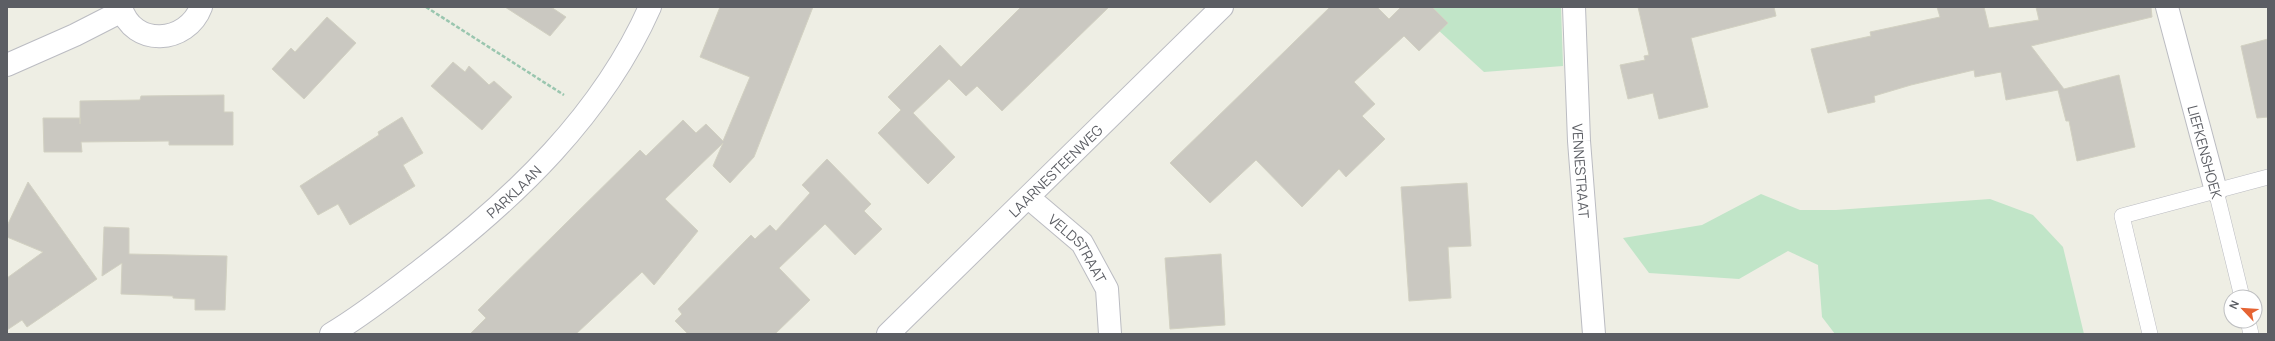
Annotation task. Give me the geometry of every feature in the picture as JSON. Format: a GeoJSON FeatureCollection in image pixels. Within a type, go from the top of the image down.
{"type":"FeatureCollection","features":[{"type":"Feature","properties":{"kind":"street"},"geometry":{"type":"LineString","coordinates":[[7,65],[75,35],[122,9],[130,23],[139,31],[152,36],[166,37],[177,34],[189,26],[197,17],[201,7]]}},
{"type":"Feature","properties":{"kind":"street","name":"PARKLAAN"},"geometry":{"type":"LineString","coordinates":[[331,334],[358,318],[473,230],[547,160],[617,70],[650,7]]}},
{"type":"Feature","properties":{"kind":"street","name":"LAARNESTEENWEG"},"geometry":{"type":"LineString","coordinates":[[888,334],[1029,198],[1222,7]]}},
{"type":"Feature","properties":{"kind":"street","name":"VENNESTRAAT"},"geometry":{"type":"LineString","coordinates":[[1574,7],[1579,140],[1594,334]]}},
{"type":"Feature","properties":{"kind":"street","name":"LIEFKENSHOEK"},"geometry":{"type":"LineString","coordinates":[[2167,7],[2216,191]]}},
{"type":"Feature","properties":{"kind":"street","name":"VELDSTRAAT"},"geometry":{"type":"LineString","coordinates":[[1029,198],[1082,242],[1107,289],[1110,334]]}},
{"type":"Feature","properties":{"kind":"lane"},"geometry":{"type":"LineString","coordinates":[[2150,334],[2122,216],[2268,177]]}},
{"type":"Feature","properties":{"kind":"lane","name":"LIEFKENSHOEK"},"geometry":{"type":"LineString","coordinates":[[2216,191],[2240,289]]}},
{"type":"Feature","properties":{"kind":"path"},"geometry":{"type":"LineString","coordinates":[[426,7],[587,110]]}},
{"type":"Feature","properties":{"kind":"green space"},"geometry":{"type":"Polygon","coordinates":[[[1413,7],[1561,7],[1563,66],[1484,72],[1413,7]]]}},
{"type":"Feature","properties":{"kind":"green space"},"geometry":{"type":"Polygon","coordinates":[[[1761,194],[1800,210],[1836,210],[1990,199],[2033,215],[2063,247],[2084,334],[1835,334],[1822,317],[1818,265],[1788,251],[1739,279],[1649,273],[1623,238],[1702,225],[1761,194]]]}},
{"type":"Feature","properties":{"kind":"building"},"geometry":{"type":"Polygon","coordinates":[[[505,7],[551,7],[566,17],[550,36],[505,7]]]}},
{"type":"Feature","properties":{"kind":"building"},"geometry":{"type":"Polygon","coordinates":[[[720,7],[813,7],[754,157],[730,183],[713,166],[723,143],[665,199],[698,231],[654,285],[642,272],[576,334],[470,334],[486,318],[478,310],[640,150],[646,156],[683,120],[696,133],[706,124],[723,141],[750,77],[700,57],[720,7]]]}},
{"type":"Feature","properties":{"kind":"building"},"geometry":{"type":"Polygon","coordinates":[[[1021,7],[1109,7],[1002,111],[977,86],[966,96],[949,79],[913,113],[955,157],[928,184],[878,133],[901,110],[888,97],[940,45],[961,67],[1021,7]]]}},
{"type":"Feature","properties":{"kind":"building"},"geometry":{"type":"Polygon","coordinates":[[[1330,7],[1377,7],[1389,19],[1401,7],[1432,7],[1448,23],[1419,51],[1404,36],[1354,82],[1375,104],[1362,116],[1385,139],[1346,177],[1339,169],[1302,207],[1256,160],[1210,203],[1170,163],[1330,7]]]}},
{"type":"Feature","properties":{"kind":"building"},"geometry":{"type":"Polygon","coordinates":[[[1638,7],[1774,7],[1776,16],[1691,38],[1708,107],[1659,119],[1653,93],[1628,99],[1620,65],[1645,60],[1644,56],[1649,55],[1638,7]]]}},
{"type":"Feature","properties":{"kind":"building"},"geometry":{"type":"Polygon","coordinates":[[[1937,7],[1984,7],[1989,28],[2039,20],[2036,7],[2151,7],[2152,17],[2031,46],[2064,89],[2119,75],[2135,147],[2077,161],[2069,121],[2066,121],[2058,90],[2006,100],[2001,72],[1975,77],[1974,70],[1911,85],[1874,96],[1875,102],[1828,113],[1811,49],[1871,36],[1870,32],[1940,17],[1937,7]]]}},
{"type":"Feature","properties":{"kind":"building"},"geometry":{"type":"Polygon","coordinates":[[[327,17],[356,43],[304,99],[272,69],[291,48],[295,52],[327,17]]]}},
{"type":"Feature","properties":{"kind":"building"},"geometry":{"type":"Polygon","coordinates":[[[2268,39],[2268,117],[2257,118],[2241,46],[2268,39]]]}},
{"type":"Feature","properties":{"kind":"building"},"geometry":{"type":"Polygon","coordinates":[[[453,62],[465,72],[469,66],[489,85],[494,81],[512,97],[482,130],[431,86],[453,62]]]}},
{"type":"Feature","properties":{"kind":"building"},"geometry":{"type":"Polygon","coordinates":[[[224,95],[224,112],[233,112],[233,145],[169,145],[169,141],[81,142],[82,152],[44,152],[43,118],[80,118],[80,101],[140,100],[141,96],[224,95]]]}},
{"type":"Feature","properties":{"kind":"building"},"geometry":{"type":"Polygon","coordinates":[[[402,117],[423,153],[403,165],[415,186],[350,225],[338,204],[318,215],[300,186],[379,135],[378,132],[402,117]]]}},
{"type":"Feature","properties":{"kind":"building"},"geometry":{"type":"Polygon","coordinates":[[[827,159],[871,204],[864,211],[882,229],[855,255],[825,224],[779,268],[810,300],[775,334],[688,334],[675,321],[682,314],[678,309],[751,235],[755,239],[770,225],[776,231],[810,193],[802,185],[827,159]]]}},
{"type":"Feature","properties":{"kind":"building"},"geometry":{"type":"Polygon","coordinates":[[[28,182],[97,279],[27,327],[22,320],[7,330],[7,278],[43,252],[7,237],[7,226],[28,182]]]}},
{"type":"Feature","properties":{"kind":"building"},"geometry":{"type":"Polygon","coordinates":[[[1467,183],[1471,246],[1448,247],[1451,298],[1409,301],[1401,187],[1467,183]]]}},
{"type":"Feature","properties":{"kind":"building"},"geometry":{"type":"Polygon","coordinates":[[[104,227],[129,228],[129,254],[227,256],[225,310],[195,310],[195,299],[173,298],[173,296],[121,294],[122,263],[102,276],[104,227]]]}},
{"type":"Feature","properties":{"kind":"building"},"geometry":{"type":"Polygon","coordinates":[[[1221,254],[1225,325],[1170,329],[1165,258],[1221,254]]]}}]}
